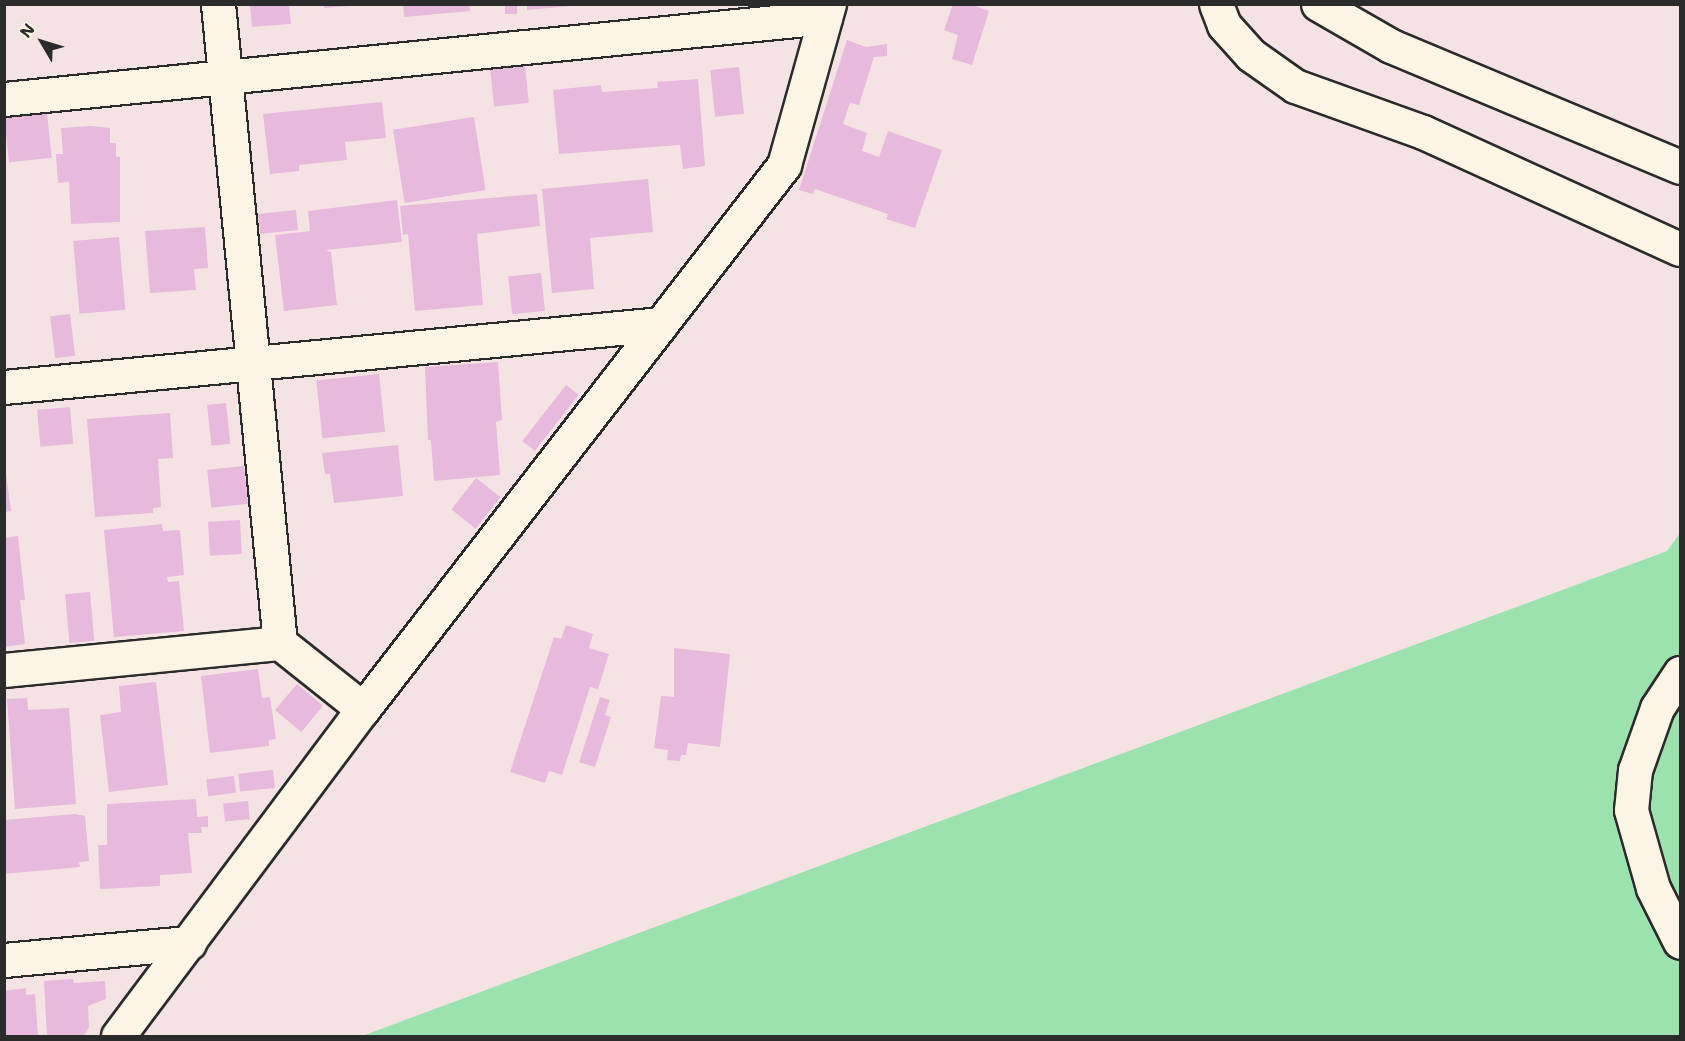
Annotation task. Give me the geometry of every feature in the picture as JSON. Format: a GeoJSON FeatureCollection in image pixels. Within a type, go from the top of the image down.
{"type":"FeatureCollection","features":[{"type":"Feature","properties":{"kind":"street"},"geometry":{"type":"LineString","coordinates":[[218,4],[280,643]]}},
{"type":"Feature","properties":{"kind":"street"},"geometry":{"type":"LineString","coordinates":[[1216,4],[1224,25],[1251,55],[1295,86],[1423,132],[1680,249]]}},
{"type":"Feature","properties":{"kind":"street"},"geometry":{"type":"LineString","coordinates":[[1318,4],[1337,19],[1391,46],[1680,167]]}},
{"type":"Feature","properties":{"kind":"street"},"geometry":{"type":"LineString","coordinates":[[4,99],[827,11],[784,165],[363,709],[118,1036]]}},
{"type":"Feature","properties":{"kind":"street"},"geometry":{"type":"LineString","coordinates":[[4,387],[661,324]]}},
{"type":"Feature","properties":{"kind":"street"},"geometry":{"type":"LineString","coordinates":[[4,670],[280,643],[363,709]]}},
{"type":"Feature","properties":{"kind":"street"},"geometry":{"type":"LineString","coordinates":[[1680,673],[1653,718],[1635,770],[1631,810],[1653,888],[1680,942]]}},
{"type":"Feature","properties":{"kind":"street"},"geometry":{"type":"LineString","coordinates":[[4,960],[189,943]]}},
{"type":"Feature","properties":{"kind":"green space"},"geometry":{"type":"Polygon","coordinates":[[[1680,533],[1680,1036],[362,1036],[1667,551],[1680,533]]]}},
{"type":"Feature","properties":{"kind":"building"},"geometry":{"type":"Polygon","coordinates":[[[324,4],[350,4],[350,6],[324,8],[324,4]]]}},
{"type":"Feature","properties":{"kind":"building"},"geometry":{"type":"Polygon","coordinates":[[[403,4],[469,4],[470,11],[404,17],[403,4]]]}},
{"type":"Feature","properties":{"kind":"building"},"geometry":{"type":"Polygon","coordinates":[[[505,4],[517,4],[517,14],[505,14],[505,4]]]}},
{"type":"Feature","properties":{"kind":"building"},"geometry":{"type":"Polygon","coordinates":[[[527,4],[570,4],[570,6],[527,10],[527,4]]]}},
{"type":"Feature","properties":{"kind":"building"},"geometry":{"type":"Polygon","coordinates":[[[953,4],[970,4],[989,11],[972,65],[952,59],[958,35],[944,30],[953,4]]]}},
{"type":"Feature","properties":{"kind":"building"},"geometry":{"type":"Polygon","coordinates":[[[250,5],[289,5],[291,24],[252,27],[250,5]]]}},
{"type":"Feature","properties":{"kind":"building"},"geometry":{"type":"Polygon","coordinates":[[[847,40],[866,47],[887,44],[887,56],[874,57],[859,105],[850,103],[843,124],[867,133],[862,151],[879,157],[888,131],[942,150],[915,228],[886,219],[888,214],[815,189],[813,194],[799,190],[847,40]]]}},
{"type":"Feature","properties":{"kind":"building"},"geometry":{"type":"Polygon","coordinates":[[[525,66],[529,103],[494,106],[490,70],[525,66]]]}},
{"type":"Feature","properties":{"kind":"building"},"geometry":{"type":"Polygon","coordinates":[[[739,67],[744,114],[715,117],[710,70],[739,67]]]}},
{"type":"Feature","properties":{"kind":"building"},"geometry":{"type":"Polygon","coordinates":[[[698,79],[705,166],[683,169],[680,145],[559,154],[553,90],[601,85],[602,92],[658,88],[657,82],[698,79]]]}},
{"type":"Feature","properties":{"kind":"building"},"geometry":{"type":"Polygon","coordinates":[[[382,102],[386,138],[345,142],[347,160],[299,165],[299,171],[270,174],[263,114],[382,102]]]}},
{"type":"Feature","properties":{"kind":"building"},"geometry":{"type":"Polygon","coordinates":[[[47,113],[52,158],[9,162],[4,117],[47,113]]]}},
{"type":"Feature","properties":{"kind":"building"},"geometry":{"type":"Polygon","coordinates":[[[474,117],[486,190],[405,203],[393,130],[474,117]]]}},
{"type":"Feature","properties":{"kind":"building"},"geometry":{"type":"Polygon","coordinates":[[[91,126],[110,128],[110,143],[116,143],[116,157],[120,157],[120,222],[71,224],[69,182],[58,183],[56,154],[63,154],[61,128],[91,126]]]}},
{"type":"Feature","properties":{"kind":"building"},"geometry":{"type":"Polygon","coordinates":[[[648,179],[653,232],[590,238],[594,289],[552,293],[542,189],[648,179]]]}},
{"type":"Feature","properties":{"kind":"building"},"geometry":{"type":"Polygon","coordinates":[[[537,194],[540,226],[477,234],[483,305],[415,311],[408,234],[403,235],[400,206],[537,194]]]}},
{"type":"Feature","properties":{"kind":"building"},"geometry":{"type":"Polygon","coordinates":[[[397,200],[402,242],[326,250],[331,252],[337,305],[284,311],[275,235],[310,231],[308,211],[397,200]]]}},
{"type":"Feature","properties":{"kind":"building"},"geometry":{"type":"Polygon","coordinates":[[[296,210],[298,230],[260,234],[258,214],[296,210]]]}},
{"type":"Feature","properties":{"kind":"building"},"geometry":{"type":"Polygon","coordinates":[[[205,227],[208,268],[194,269],[196,290],[150,293],[145,231],[205,227]]]}},
{"type":"Feature","properties":{"kind":"building"},"geometry":{"type":"Polygon","coordinates":[[[119,237],[125,310],[80,314],[73,241],[119,237]]]}},
{"type":"Feature","properties":{"kind":"building"},"geometry":{"type":"Polygon","coordinates":[[[541,273],[545,311],[512,314],[508,276],[541,273]]]}},
{"type":"Feature","properties":{"kind":"building"},"geometry":{"type":"Polygon","coordinates":[[[70,314],[75,356],[55,358],[50,316],[70,314]]]}},
{"type":"Feature","properties":{"kind":"building"},"geometry":{"type":"Polygon","coordinates":[[[498,362],[502,420],[496,422],[500,475],[434,481],[431,440],[428,440],[425,367],[498,362]]]}},
{"type":"Feature","properties":{"kind":"building"},"geometry":{"type":"Polygon","coordinates":[[[379,374],[385,432],[322,438],[316,381],[379,374]]]}},
{"type":"Feature","properties":{"kind":"building"},"geometry":{"type":"Polygon","coordinates":[[[566,385],[579,395],[535,451],[522,441],[566,385]]]}},
{"type":"Feature","properties":{"kind":"building"},"geometry":{"type":"Polygon","coordinates":[[[226,403],[230,444],[211,446],[207,405],[226,403]]]}},
{"type":"Feature","properties":{"kind":"building"},"geometry":{"type":"Polygon","coordinates":[[[70,407],[73,444],[40,447],[37,410],[70,407]]]}},
{"type":"Feature","properties":{"kind":"building"},"geometry":{"type":"Polygon","coordinates":[[[170,413],[173,458],[158,459],[161,507],[153,508],[153,513],[95,517],[87,419],[170,413]]]}},
{"type":"Feature","properties":{"kind":"building"},"geometry":{"type":"Polygon","coordinates":[[[398,445],[403,496],[334,503],[330,474],[325,474],[322,453],[398,445]]]}},
{"type":"Feature","properties":{"kind":"building"},"geometry":{"type":"Polygon","coordinates":[[[4,458],[11,511],[4,512],[4,458]]]}},
{"type":"Feature","properties":{"kind":"building"},"geometry":{"type":"Polygon","coordinates":[[[244,466],[248,504],[211,508],[207,470],[244,466]]]}},
{"type":"Feature","properties":{"kind":"building"},"geometry":{"type":"Polygon","coordinates":[[[476,478],[500,497],[476,529],[451,510],[476,478]]]}},
{"type":"Feature","properties":{"kind":"building"},"geometry":{"type":"Polygon","coordinates":[[[240,520],[242,554],[210,556],[208,522],[240,520]]]}},
{"type":"Feature","properties":{"kind":"building"},"geometry":{"type":"Polygon","coordinates":[[[162,524],[163,531],[180,530],[184,575],[167,577],[168,582],[179,581],[184,631],[114,637],[104,530],[162,524]]]}},
{"type":"Feature","properties":{"kind":"building"},"geometry":{"type":"Polygon","coordinates":[[[18,536],[25,600],[20,600],[25,644],[4,647],[4,538],[18,536]]]}},
{"type":"Feature","properties":{"kind":"building"},"geometry":{"type":"Polygon","coordinates":[[[90,592],[94,641],[69,643],[65,594],[90,592]]]}},
{"type":"Feature","properties":{"kind":"building"},"geometry":{"type":"Polygon","coordinates":[[[566,625],[593,634],[589,648],[609,654],[598,689],[590,687],[562,775],[549,771],[545,783],[510,772],[554,637],[561,639],[566,625]]]}},
{"type":"Feature","properties":{"kind":"building"},"geometry":{"type":"Polygon","coordinates":[[[674,648],[730,654],[720,747],[688,743],[686,755],[681,755],[680,761],[667,760],[668,750],[654,748],[661,696],[674,697],[674,648]]]}},
{"type":"Feature","properties":{"kind":"building"},"geometry":{"type":"Polygon","coordinates":[[[258,669],[262,698],[270,697],[276,739],[269,740],[269,746],[210,753],[201,676],[258,669]]]}},
{"type":"Feature","properties":{"kind":"building"},"geometry":{"type":"Polygon","coordinates":[[[156,682],[168,785],[109,792],[100,715],[121,712],[119,686],[156,682]]]}},
{"type":"Feature","properties":{"kind":"building"},"geometry":{"type":"Polygon","coordinates":[[[297,684],[323,706],[301,732],[275,710],[297,684]]]}},
{"type":"Feature","properties":{"kind":"building"},"geometry":{"type":"Polygon","coordinates":[[[600,697],[610,700],[605,715],[611,717],[595,767],[579,762],[600,697]]]}},
{"type":"Feature","properties":{"kind":"building"},"geometry":{"type":"Polygon","coordinates":[[[27,698],[28,710],[69,708],[76,804],[15,809],[7,699],[27,698]]]}},
{"type":"Feature","properties":{"kind":"building"},"geometry":{"type":"Polygon","coordinates":[[[273,770],[275,788],[240,792],[238,774],[273,770]]]}},
{"type":"Feature","properties":{"kind":"building"},"geometry":{"type":"Polygon","coordinates":[[[234,776],[236,793],[208,796],[206,779],[234,776]]]}},
{"type":"Feature","properties":{"kind":"building"},"geometry":{"type":"Polygon","coordinates":[[[196,799],[197,817],[208,816],[208,827],[201,827],[202,833],[188,833],[192,873],[160,875],[160,886],[100,889],[98,845],[107,845],[107,804],[196,799]]]}},
{"type":"Feature","properties":{"kind":"building"},"geometry":{"type":"Polygon","coordinates":[[[248,801],[250,819],[225,822],[223,804],[248,801]]]}},
{"type":"Feature","properties":{"kind":"building"},"geometry":{"type":"Polygon","coordinates":[[[75,814],[85,816],[89,861],[79,862],[80,867],[4,874],[4,820],[75,814]]]}},
{"type":"Feature","properties":{"kind":"building"},"geometry":{"type":"Polygon","coordinates":[[[73,979],[74,983],[105,981],[106,999],[88,1006],[89,1027],[84,1036],[47,1036],[44,981],[73,979]]]}},
{"type":"Feature","properties":{"kind":"building"},"geometry":{"type":"Polygon","coordinates":[[[26,988],[26,995],[35,994],[38,1036],[4,1036],[4,991],[26,988]]]}}]}
